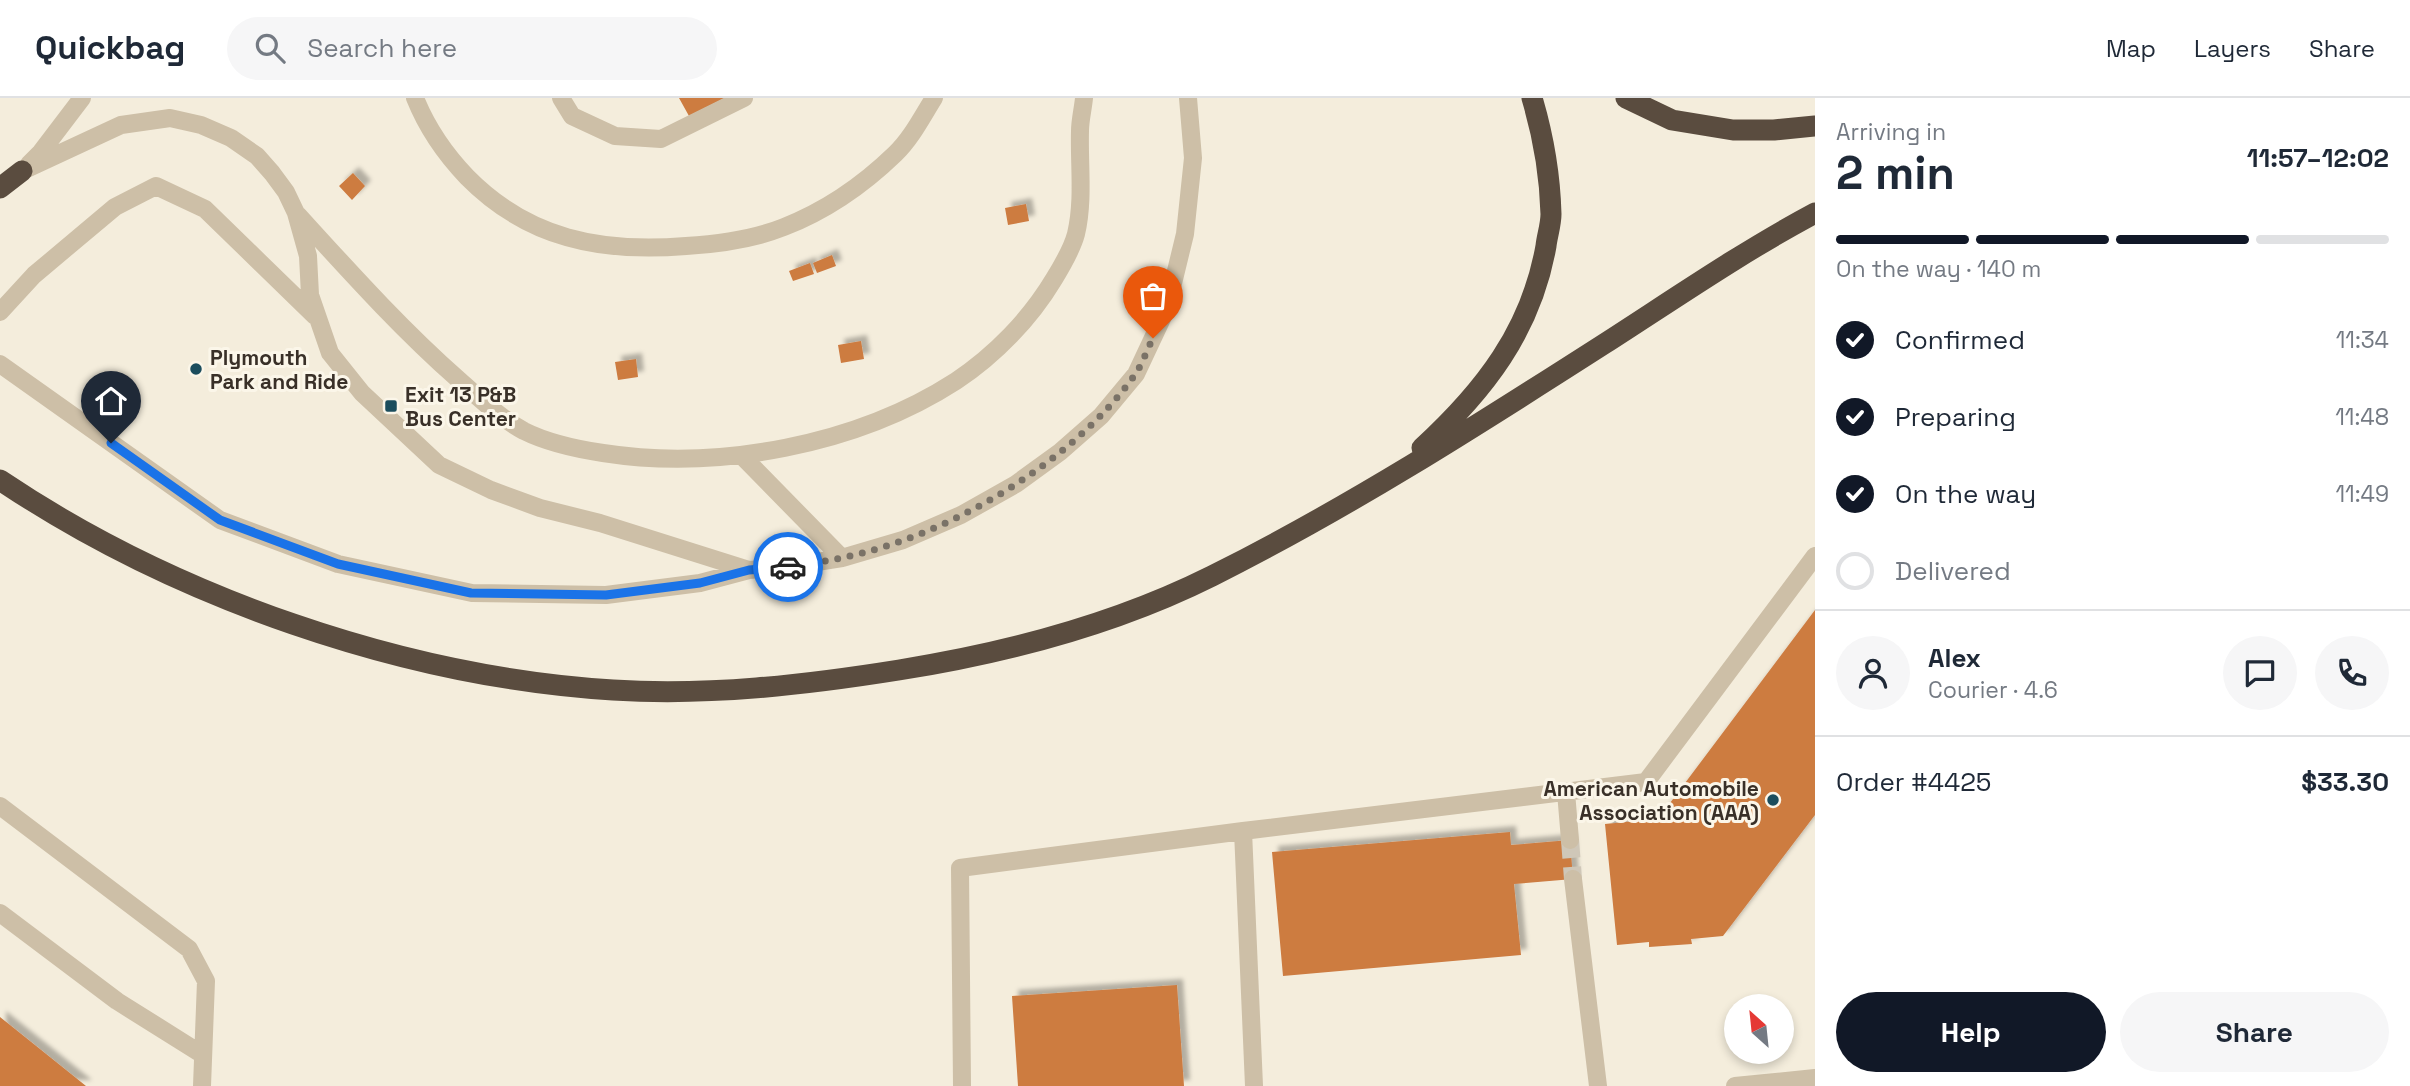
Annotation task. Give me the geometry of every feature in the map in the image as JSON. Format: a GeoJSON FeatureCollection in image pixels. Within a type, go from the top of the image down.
{"type":"FeatureCollection","features":[{"type":"Feature","properties":{"kind":"highway"},"geometry":{"type":"LineString","coordinates":[[1390,478],[1457,416],[1492,373],[1522,323],[1542,267],[1551,217],[1546,167],[1532,98]]}},
{"type":"Feature","properties":{"kind":"highway"},"geometry":{"type":"LineString","coordinates":[[1626,98],[1672,120],[1733,130],[1815,126]]}},
{"type":"Feature","properties":{"kind":"highway"},"geometry":{"type":"LineString","coordinates":[[0,188],[22,171]]}},
{"type":"Feature","properties":{"kind":"highway"},"geometry":{"type":"LineString","coordinates":[[0,480],[108,544],[192,585],[279,619],[387,653],[512,678],[612,690],[693,691],[775,687],[942,663],[1028,644],[1099,623],[1208,579],[1390,478],[1463,434],[1740,256],[1815,213]]}},
{"type":"Feature","properties":{"kind":"highway"},"geometry":{"type":"LineString","coordinates":[[0,470],[27,498]]}},
{"type":"Feature","properties":{"kind":"lane"},"geometry":{"type":"LineString","coordinates":[[22,171],[41,152],[82,98]]}},
{"type":"Feature","properties":{"kind":"lane"},"geometry":{"type":"LineString","coordinates":[[415,98],[436,139],[456,164],[499,206],[536,228],[574,240],[615,247],[656,249],[720,243],[784,227],[841,197],[897,153],[934,98]]}},
{"type":"Feature","properties":{"kind":"lane"},"geometry":{"type":"LineString","coordinates":[[561,98],[572,116],[615,136],[661,139],[744,98]]}},
{"type":"Feature","properties":{"kind":"lane"},"geometry":{"type":"LineString","coordinates":[[296,213],[431,355],[490,407],[524,431],[572,448],[624,456],[676,459],[741,455],[806,443],[869,423],[956,381],[993,353],[1026,318],[1055,278],[1076,236],[1082,184],[1080,129],[1084,98]]}},
{"type":"Feature","properties":{"kind":"lane"},"geometry":{"type":"LineString","coordinates":[[0,364],[220,520],[338,564],[471,593],[606,595],[700,583],[749,570],[842,558],[926,530],[961,515],[1016,484],[1060,452],[1101,415],[1136,374],[1167,308],[1185,234],[1193,158],[1188,98]]}},
{"type":"Feature","properties":{"kind":"lane"},"geometry":{"type":"LineString","coordinates":[[22,171],[121,125],[170,118],[201,125],[231,138],[257,156],[286,192],[296,213],[308,256],[310,295],[330,353],[362,393],[439,465],[491,490],[540,508],[600,523],[749,570]]}},
{"type":"Feature","properties":{"kind":"lane"},"geometry":{"type":"LineString","coordinates":[[0,312],[34,275],[115,207],[156,186],[205,209],[317,318]]}},
{"type":"Feature","properties":{"kind":"lane"},"geometry":{"type":"LineString","coordinates":[[741,455],[842,558]]}},
{"type":"Feature","properties":{"kind":"lane"},"geometry":{"type":"LineString","coordinates":[[962,1086],[960,868],[1646,782],[1815,556]]}},
{"type":"Feature","properties":{"kind":"lane"},"geometry":{"type":"LineString","coordinates":[[1566,792],[1570,840]]}},
{"type":"Feature","properties":{"kind":"lane"},"geometry":{"type":"LineString","coordinates":[[0,806],[189,949],[206,981],[202,1086]]}},
{"type":"Feature","properties":{"kind":"lane"},"geometry":{"type":"LineString","coordinates":[[1243,831],[1254,1086]]}},
{"type":"Feature","properties":{"kind":"lane"},"geometry":{"type":"LineString","coordinates":[[1573,879],[1598,1086]]}},
{"type":"Feature","properties":{"kind":"lane"},"geometry":{"type":"LineString","coordinates":[[0,912],[117,1001],[203,1055]]}},
{"type":"Feature","properties":{"kind":"lane"},"geometry":{"type":"LineString","coordinates":[[1735,1086],[1815,1078]]}},
{"type":"Feature","properties":{"kind":"building"},"geometry":{"type":"Polygon","coordinates":[[[679,98],[725,98],[689,116],[679,98]]]}},
{"type":"Feature","properties":{"kind":"building"},"geometry":{"type":"Polygon","coordinates":[[[353,173],[365,186],[352,200],[339,186],[353,173]]]}},
{"type":"Feature","properties":{"kind":"building"},"geometry":{"type":"Polygon","coordinates":[[[1026,204],[1029,221],[1008,225],[1005,208],[1026,204]]]}},
{"type":"Feature","properties":{"kind":"building"},"geometry":{"type":"Polygon","coordinates":[[[832,255],[836,266],[817,273],[813,263],[832,255]]]}},
{"type":"Feature","properties":{"kind":"building"},"geometry":{"type":"Polygon","coordinates":[[[810,263],[814,274],[793,281],[789,271],[810,263]]]}},
{"type":"Feature","properties":{"kind":"building"},"geometry":{"type":"Polygon","coordinates":[[[861,341],[864,359],[841,363],[838,345],[861,341]]]}},
{"type":"Feature","properties":{"kind":"building"},"geometry":{"type":"Polygon","coordinates":[[[636,359],[638,377],[618,380],[615,362],[636,359]]]}},
{"type":"Feature","properties":{"kind":"building"},"geometry":{"type":"Polygon","coordinates":[[[1815,610],[1815,815],[1723,936],[1691,939],[1692,944],[1649,947],[1649,942],[1617,945],[1605,824],[1658,819],[1815,610]]]}},
{"type":"Feature","properties":{"kind":"building"},"geometry":{"type":"Polygon","coordinates":[[[1510,832],[1511,845],[1570,840],[1573,879],[1514,884],[1521,955],[1283,976],[1272,852],[1510,832]]]}},
{"type":"Feature","properties":{"kind":"building"},"geometry":{"type":"Polygon","coordinates":[[[1177,985],[1184,1086],[1018,1086],[1012,996],[1177,985]]]}},
{"type":"Feature","properties":{"kind":"building"},"geometry":{"type":"Polygon","coordinates":[[[0,1017],[86,1086],[0,1086],[0,1017]]]}},
{"type":"Feature","properties":{"kind":"tunnel"},"geometry":{"type":"LineString","coordinates":[[1570,840],[1573,879]]}},
{"type":"Feature","properties":{"kind":"way so far"},"geometry":{"type":"LineString","coordinates":[[788,567],[842,558],[902,540],[961,515],[1016,484],[1060,452],[1101,415],[1136,374],[1153,338]]}},
{"type":"Feature","properties":{"kind":"place","name":"Plymouth Park and Ride"},"geometry":{"type":"Point","coordinates":[196,369]}},
{"type":"Feature","properties":{"kind":"place","name":"Exit 13 P&B Bus Center"},"geometry":{"type":"Point","coordinates":[391,406]}},
{"type":"Feature","properties":{"kind":"place","name":"American Automobile Association (AAA)"},"geometry":{"type":"Point","coordinates":[1773,800]}},
{"type":"Feature","properties":{"kind":"route"},"geometry":{"type":"LineString","coordinates":[[111,443],[220,520],[338,564],[471,593],[606,595],[700,583],[749,570],[788,567]]}}]}
